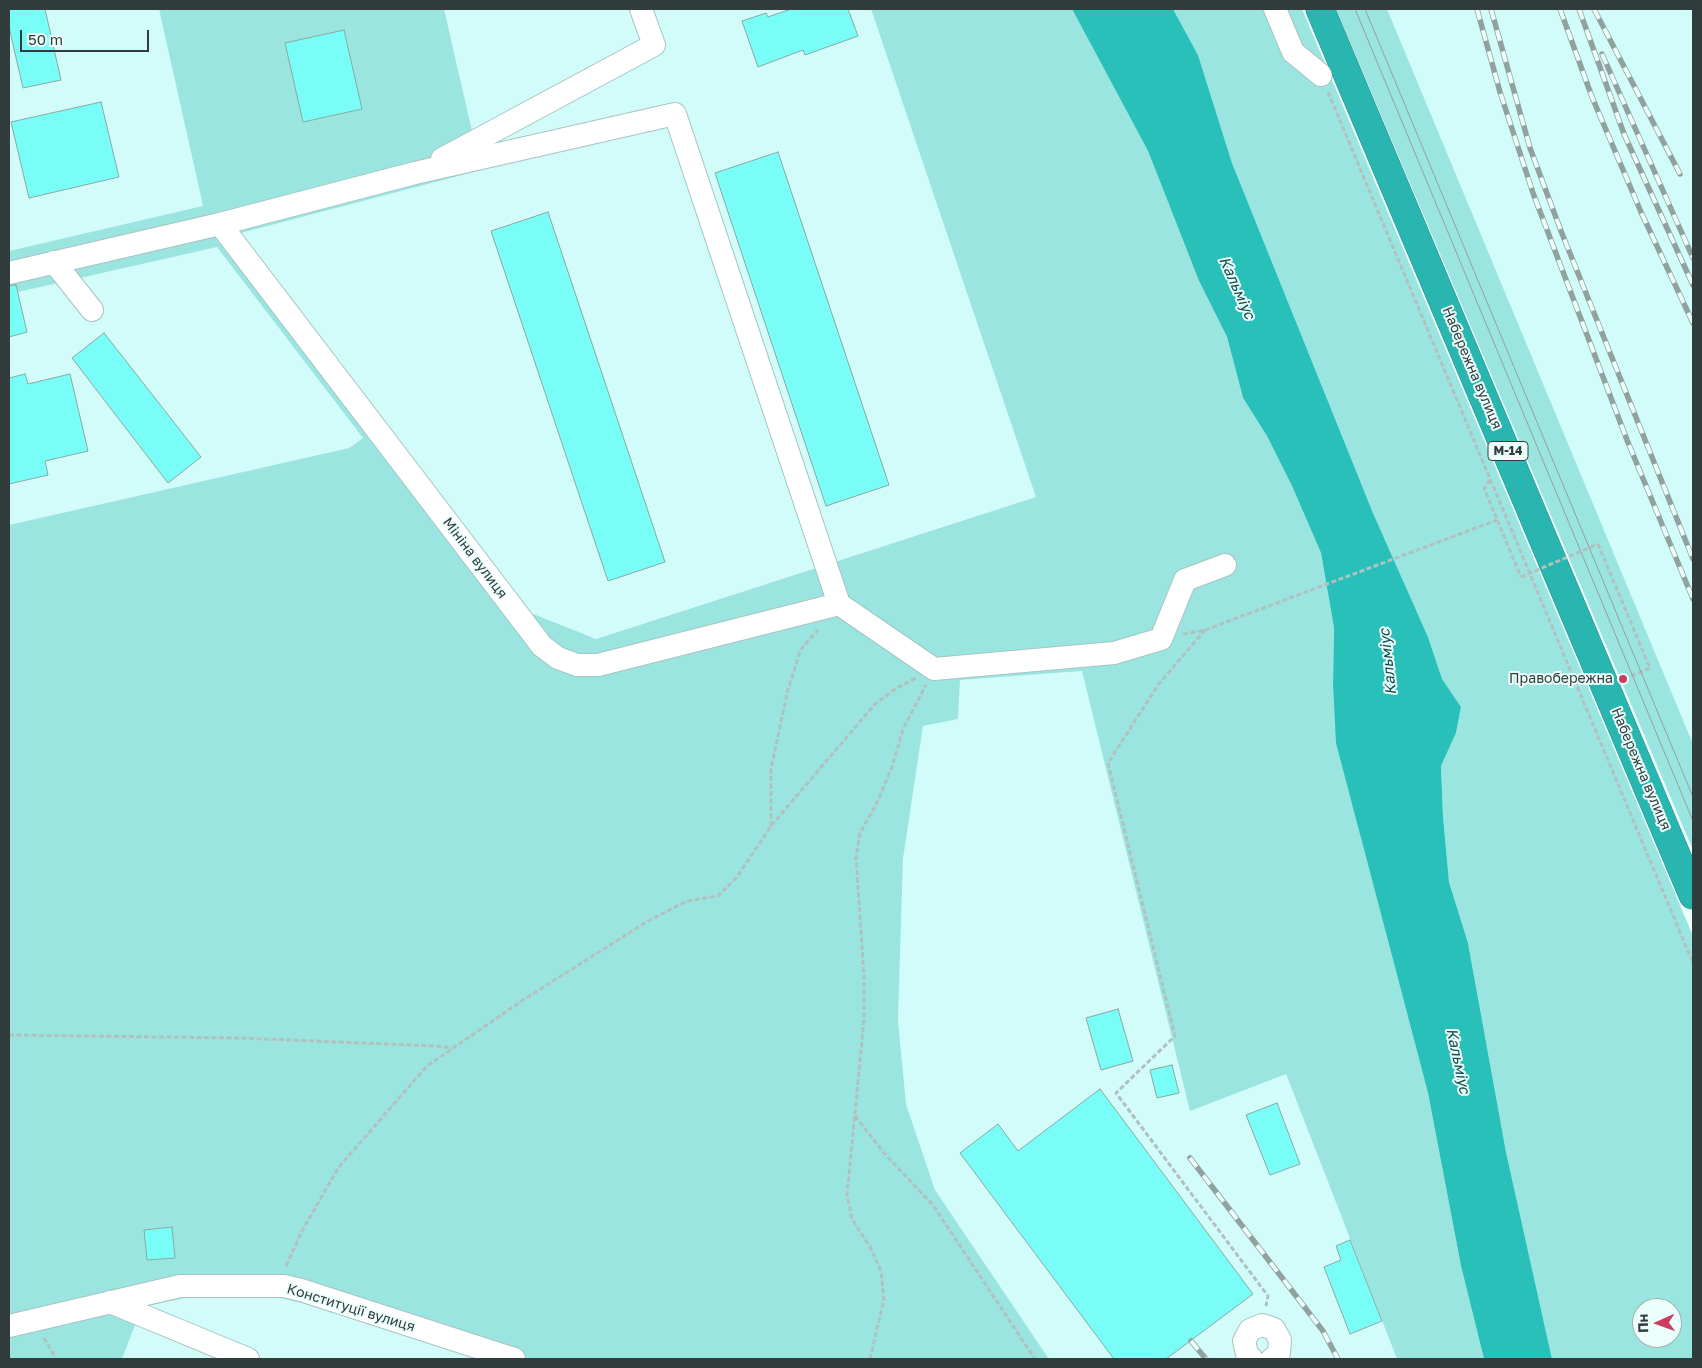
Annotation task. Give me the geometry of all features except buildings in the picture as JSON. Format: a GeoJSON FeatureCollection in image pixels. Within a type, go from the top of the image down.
{"type":"FeatureCollection","features":[{"type":"Feature","properties":{"kind":"highway","name":"Набережна вулиця"},"geometry":{"type":"LineString","coordinates":[[1320,9],[1693,895]]}},
{"type":"Feature","properties":{"kind":"street"},"geometry":{"type":"LineString","coordinates":[[415,173],[654,45],[642,9]]}},
{"type":"Feature","properties":{"kind":"street"},"geometry":{"type":"LineString","coordinates":[[1275,9],[1293,52],[1321,75]]}},
{"type":"Feature","properties":{"kind":"street"},"geometry":{"type":"LineString","coordinates":[[9,273],[220,224],[415,173],[675,114],[839,604],[934,669],[1114,653],[1161,639],[1185,580],[1224,565]]}},
{"type":"Feature","properties":{"kind":"street","name":"Мініна вулиця"},"geometry":{"type":"LineString","coordinates":[[220,224],[542,646],[558,658],[577,665],[598,665],[839,604]]}},
{"type":"Feature","properties":{"kind":"street"},"geometry":{"type":"LineString","coordinates":[[54,262],[92,310]]}},
{"type":"Feature","properties":{"kind":"street","name":"Конституції вулиця"},"geometry":{"type":"LineString","coordinates":[[9,1326],[180,1286],[284,1286],[302,1290],[514,1359]]}},
{"type":"Feature","properties":{"kind":"street"},"geometry":{"type":"LineString","coordinates":[[110,1302],[248,1359]]}},
{"type":"Feature","properties":{"kind":"street"},"geometry":{"type":"LineString","coordinates":[[1242,1355],[1244,1341],[1250,1330],[1262,1325],[1274,1330],[1280,1340],[1279,1353],[1272,1359]]}},
{"type":"Feature","properties":{"kind":"path"},"geometry":{"type":"LineString","coordinates":[[1321,75],[1693,963]]}},
{"type":"Feature","properties":{"kind":"path"},"geometry":{"type":"LineString","coordinates":[[1490,480],[1484,488],[1521,577],[1598,544],[1650,668],[1622,679]]}},
{"type":"Feature","properties":{"kind":"path"},"geometry":{"type":"LineString","coordinates":[[1262,1325],[1268,1296],[1116,1093],[1175,1036],[1108,763],[1158,685],[1205,630],[1497,520]]}},
{"type":"Feature","properties":{"kind":"path"},"geometry":{"type":"LineString","coordinates":[[771,826],[770,769],[788,689],[802,649],[839,604]]}},
{"type":"Feature","properties":{"kind":"path"},"geometry":{"type":"LineString","coordinates":[[284,1286],[286,1263],[338,1168],[427,1066],[524,1000],[648,921],[688,902],[718,896],[737,877],[771,826],[875,704],[895,689],[934,669]]}},
{"type":"Feature","properties":{"kind":"path"},"geometry":{"type":"LineString","coordinates":[[870,1359],[884,1299],[881,1270],[870,1247],[852,1219],[847,1195],[864,1020],[864,976],[856,857],[860,833],[876,805],[892,767],[904,729],[934,669]]}},
{"type":"Feature","properties":{"kind":"path"},"geometry":{"type":"LineString","coordinates":[[9,1035],[240,1038],[452,1048]]}},
{"type":"Feature","properties":{"kind":"path"},"geometry":{"type":"LineString","coordinates":[[855,1116],[884,1153],[933,1205],[1035,1359]]}},
{"type":"Feature","properties":{"kind":"shaded area"},"geometry":{"type":"Polygon","coordinates":[[[9,9],[159,9],[203,207],[9,251],[9,9]]]}},
{"type":"Feature","properties":{"kind":"shaded area"},"geometry":{"type":"Polygon","coordinates":[[[159,9],[444,9],[481,170],[241,233],[531,613],[596,639],[1036,497],[871,9],[1072,9],[1148,151],[1199,281],[1227,337],[1243,398],[1267,436],[1292,486],[1321,553],[1334,628],[1333,683],[1361,838],[1428,1093],[1461,1266],[1484,1359],[1397,1359],[1286,1074],[1190,1111],[1082,671],[960,680],[958,719],[923,726],[903,859],[898,1020],[906,1104],[935,1190],[1049,1359],[479,1359],[333,1311],[281,1298],[189,1297],[142,1307],[122,1359],[9,1359],[9,525],[349,448],[363,438],[217,247],[9,294],[9,251],[203,206],[159,9]]]}},
{"type":"Feature","properties":{"kind":"shaded area"},"geometry":{"type":"Polygon","coordinates":[[[444,9],[871,9],[1037,497],[595,639],[531,613],[241,233],[481,170],[444,9]]]}},
{"type":"Feature","properties":{"kind":"shaded area"},"geometry":{"type":"Polygon","coordinates":[[[1173,9],[1302,9],[1693,936],[1693,1359],[1552,1359],[1506,1152],[1468,943],[1449,882],[1441,766],[1456,733],[1461,707],[1442,680],[1428,637],[1373,513],[1232,163],[1198,55],[1173,9]]]}},
{"type":"Feature","properties":{"kind":"shaded area"},"geometry":{"type":"Polygon","coordinates":[[[1336,9],[1387,9],[1693,744],[1693,850],[1336,9]]]}},
{"type":"Feature","properties":{"kind":"shaded area"},"geometry":{"type":"Polygon","coordinates":[[[1387,9],[1693,9],[1693,744],[1387,9]]]}},
{"type":"Feature","properties":{"kind":"shaded area"},"geometry":{"type":"Polygon","coordinates":[[[217,246],[363,438],[349,448],[9,525],[9,294],[217,246]]]}},
{"type":"Feature","properties":{"kind":"shaded area"},"geometry":{"type":"Polygon","coordinates":[[[1083,671],[1190,1110],[1286,1074],[1397,1359],[1049,1359],[935,1190],[906,1104],[898,1020],[903,859],[923,725],[958,719],[960,680],[1083,671]]]}},
{"type":"Feature","properties":{"kind":"shaded area"},"geometry":{"type":"Polygon","coordinates":[[[189,1297],[281,1298],[333,1311],[479,1359],[122,1359],[142,1307],[189,1297]]]}},
{"type":"Feature","properties":{"kind":"water","name":"Кальміус"},"geometry":{"type":"Polygon","coordinates":[[[1072,9],[1173,9],[1198,55],[1232,163],[1373,513],[1428,637],[1442,679],[1461,707],[1456,733],[1441,766],[1449,882],[1468,943],[1506,1152],[1552,1359],[1484,1359],[1461,1266],[1428,1093],[1336,743],[1333,683],[1334,628],[1321,553],[1292,486],[1267,436],[1243,398],[1227,337],[1199,281],[1148,151],[1072,9]]]}},
{"type":"Feature","properties":{"kind":"tram line"},"geometry":{"type":"LineString","coordinates":[[1355,9],[1693,821]]}},
{"type":"Feature","properties":{"kind":"tram line"},"geometry":{"type":"LineString","coordinates":[[1365,9],[1693,797]]}},
{"type":"Feature","properties":{"kind":"railway"},"geometry":{"type":"LineString","coordinates":[[1477,9],[1500,92],[1533,193],[1627,440],[1693,599]]}},
{"type":"Feature","properties":{"kind":"railway"},"geometry":{"type":"LineString","coordinates":[[1491,9],[1530,148],[1561,231],[1693,559]]}},
{"type":"Feature","properties":{"kind":"railway"},"geometry":{"type":"LineString","coordinates":[[1560,9],[1592,97],[1641,212],[1693,323]]}},
{"type":"Feature","properties":{"kind":"railway"},"geometry":{"type":"LineString","coordinates":[[1579,9],[1624,134],[1693,285]]}},
{"type":"Feature","properties":{"kind":"railway"},"geometry":{"type":"LineString","coordinates":[[1594,9],[1680,174]]}},
{"type":"Feature","properties":{"kind":"railway"},"geometry":{"type":"LineString","coordinates":[[1602,54],[1693,258]]}},
{"type":"Feature","properties":{"kind":"railway"},"geometry":{"type":"LineString","coordinates":[[1190,1158],[1323,1331],[1338,1359]]}},
{"type":"Feature","properties":{"kind":"railway"},"geometry":{"type":"LineString","coordinates":[[1191,1341],[1206,1359]]}},
{"type":"Feature","properties":{"kind":"place","name":"Правобережна"},"geometry":{"type":"Point","coordinates":[1623,679]}}]}
